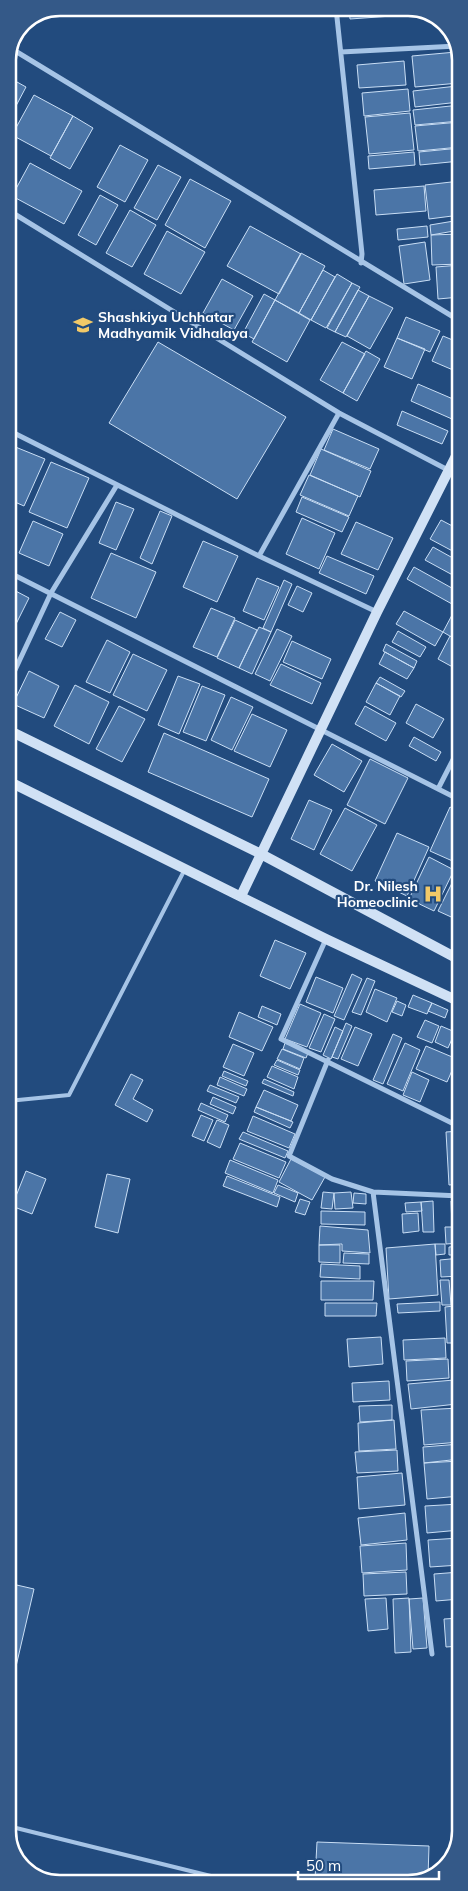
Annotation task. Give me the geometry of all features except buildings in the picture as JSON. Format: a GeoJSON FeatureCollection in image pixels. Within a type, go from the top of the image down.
{"type":"FeatureCollection","features":[{"type":"Feature","properties":{"kind":"street"},"geometry":{"type":"LineString","coordinates":[[337,16],[362,254],[361,263]]}},
{"type":"Feature","properties":{"kind":"street"},"geometry":{"type":"LineString","coordinates":[[341,52],[449,46]]}},
{"type":"Feature","properties":{"kind":"street"},"geometry":{"type":"LineString","coordinates":[[17,52],[361,263],[452,316]]}},
{"type":"Feature","properties":{"kind":"street"},"geometry":{"type":"LineString","coordinates":[[16,215],[339,413],[448,470]]}},
{"type":"Feature","properties":{"kind":"street"},"geometry":{"type":"LineString","coordinates":[[259,556],[339,413]]}},
{"type":"Feature","properties":{"kind":"street"},"geometry":{"type":"LineString","coordinates":[[16,434],[259,556],[377,612]]}},
{"type":"Feature","properties":{"kind":"street"},"geometry":{"type":"LineString","coordinates":[[241,896],[377,612],[452,463]]}},
{"type":"Feature","properties":{"kind":"street"},"geometry":{"type":"LineString","coordinates":[[16,668],[51,593],[117,485]]}},
{"type":"Feature","properties":{"kind":"street"},"geometry":{"type":"LineString","coordinates":[[16,576],[452,796]]}},
{"type":"Feature","properties":{"kind":"street"},"geometry":{"type":"LineString","coordinates":[[16,734],[261,854],[452,956]]}},
{"type":"Feature","properties":{"kind":"street"},"geometry":{"type":"LineString","coordinates":[[438,789],[452,762]]}},
{"type":"Feature","properties":{"kind":"street"},"geometry":{"type":"LineString","coordinates":[[16,785],[186,867],[326,939],[452,998]]}},
{"type":"Feature","properties":{"kind":"street"},"geometry":{"type":"LineString","coordinates":[[326,939],[281,1039],[328,1060],[452,1123]]}},
{"type":"Feature","properties":{"kind":"street"},"geometry":{"type":"LineString","coordinates":[[328,1060],[289,1156],[332,1179],[373,1192],[452,1196]]}},
{"type":"Feature","properties":{"kind":"street"},"geometry":{"type":"LineString","coordinates":[[373,1192],[432,1654]]}},
{"type":"Feature","properties":{"kind":"lane"},"geometry":{"type":"LineString","coordinates":[[16,1101],[69,1095],[186,867]]}},
{"type":"Feature","properties":{"kind":"lane"},"geometry":{"type":"LineString","coordinates":[[16,1828],[207,1875]]}},
{"type":"Feature","properties":{"kind":"place","name":"Shashkiya Uchhatar Madhyamik Vidhalaya"},"geometry":{"type":"Point","coordinates":[83,325]}},
{"type":"Feature","properties":{"kind":"place","name":"Dr. Nilesh Homeoclinic"},"geometry":{"type":"Point","coordinates":[433,894]}}]}
